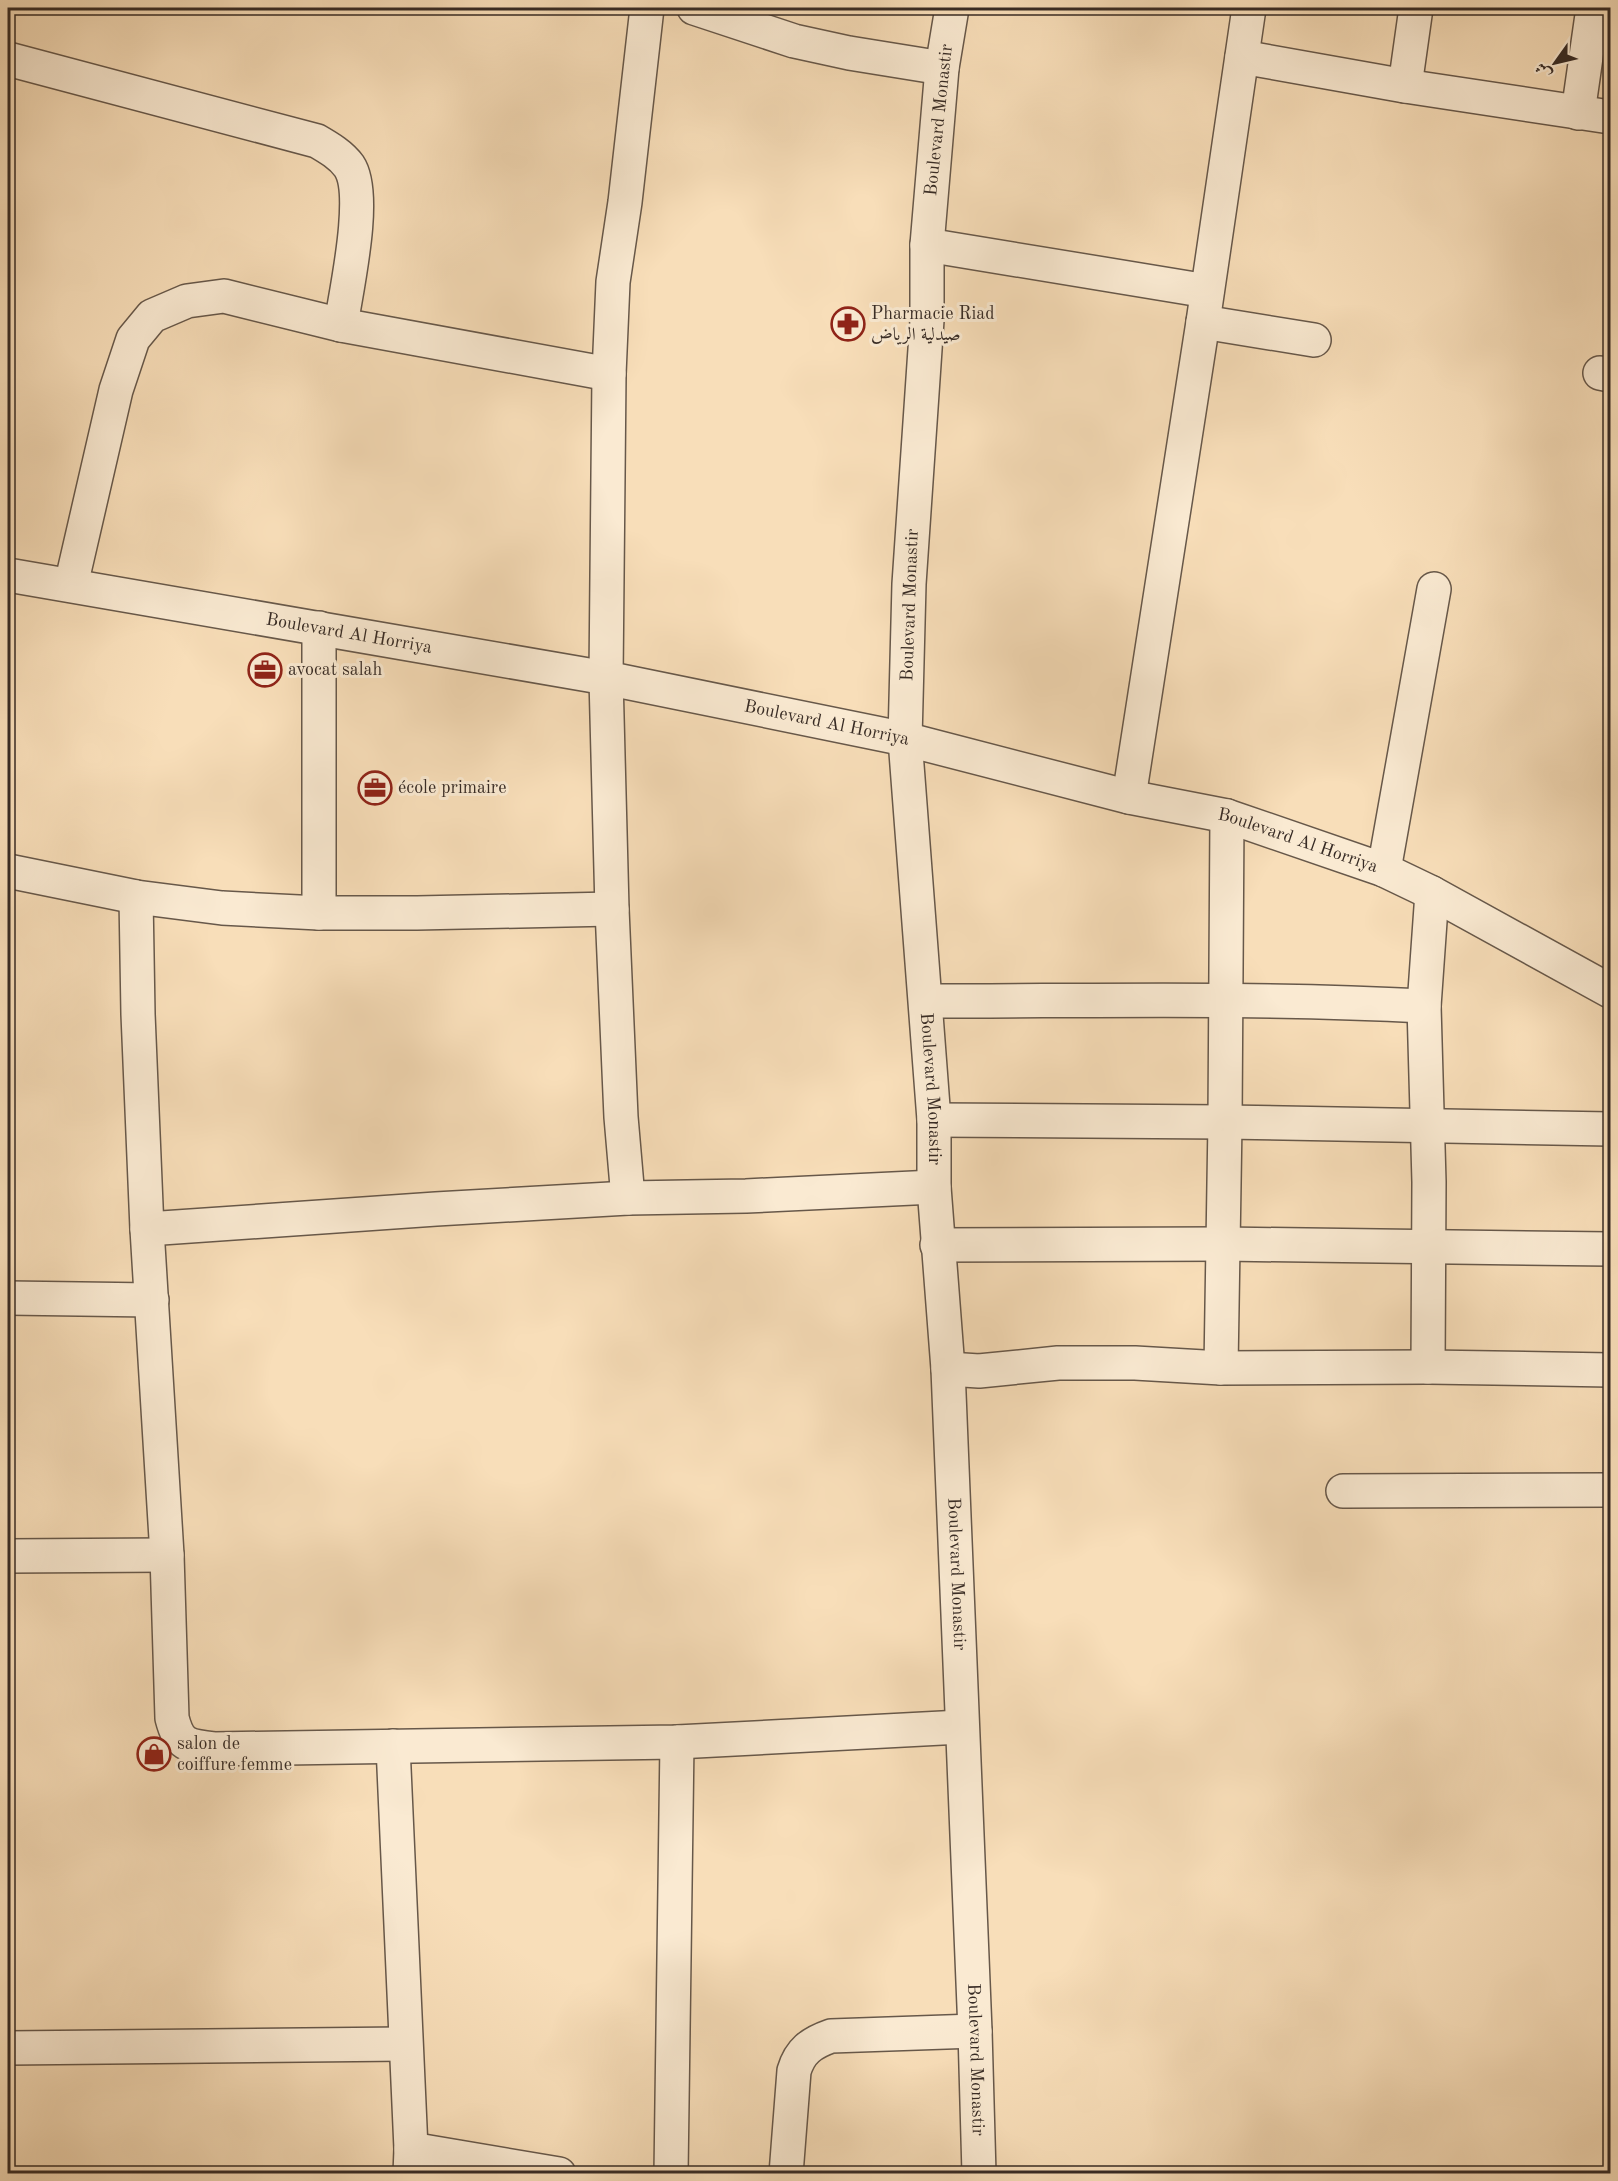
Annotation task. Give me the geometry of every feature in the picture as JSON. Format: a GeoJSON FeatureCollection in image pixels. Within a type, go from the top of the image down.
{"type":"FeatureCollection","features":[{"type":"Feature","properties":{"kind":"street"},"geometry":{"type":"LineString","coordinates":[[628,1198],[621,1117],[612,909],[606,678],[609,374],[613,282],[625,202],[647,8]]}},
{"type":"Feature","properties":{"kind":"street"},"geometry":{"type":"LineString","coordinates":[[694,8],[794,41],[849,53],[942,68]]}},
{"type":"Feature","properties":{"kind":"street","name":"Boulevard Monastir"},"geometry":{"type":"LineString","coordinates":[[952,8],[942,68],[927,245],[927,320],[909,584],[905,739],[926,1001],[934,1120],[937,1245],[948,1369],[979,2174]]}},
{"type":"Feature","properties":{"kind":"street"},"geometry":{"type":"LineString","coordinates":[[1129,797],[1249,8]]}},
{"type":"Feature","properties":{"kind":"street"},"geometry":{"type":"LineString","coordinates":[[1405,86],[1416,8]]}},
{"type":"Feature","properties":{"kind":"street"},"geometry":{"type":"LineString","coordinates":[[1578,113],[1593,8]]}},
{"type":"Feature","properties":{"kind":"street"},"geometry":{"type":"LineString","coordinates":[[1242,57],[1405,86],[1611,117]]}},
{"type":"Feature","properties":{"kind":"street"},"geometry":{"type":"LineString","coordinates":[[8,59],[317,141],[338,154],[351,168],[357,192],[356,223],[340,325]]}},
{"type":"Feature","properties":{"kind":"street"},"geometry":{"type":"LineString","coordinates":[[927,245],[1205,306],[1314,340]]}},
{"type":"Feature","properties":{"kind":"street"},"geometry":{"type":"LineString","coordinates":[[71,585],[116,390],[133,339],[152,316],[187,301],[224,296],[340,325],[609,374]]}},
{"type":"Feature","properties":{"kind":"street","name":"Boulevard Al Horriya"},"geometry":{"type":"LineString","coordinates":[[8,574],[606,678],[905,739],[1129,797],[1227,816],[1384,870],[1432,893],[1611,991]]}},
{"type":"Feature","properties":{"kind":"street"},"geometry":{"type":"LineString","coordinates":[[1384,870],[1434,589]]}},
{"type":"Feature","properties":{"kind":"street"},"geometry":{"type":"LineString","coordinates":[[319,628],[319,913]]}},
{"type":"Feature","properties":{"kind":"street"},"geometry":{"type":"LineString","coordinates":[[1221,1368],[1227,816]]}},
{"type":"Feature","properties":{"kind":"street"},"geometry":{"type":"LineString","coordinates":[[8,871],[136,897],[222,908],[319,913],[612,909]]}},
{"type":"Feature","properties":{"kind":"street"},"geometry":{"type":"LineString","coordinates":[[1428,1366],[1429,1246],[1424,1006],[1432,893]]}},
{"type":"Feature","properties":{"kind":"street"},"geometry":{"type":"LineString","coordinates":[[136,897],[138,1014],[147,1229],[167,1555],[172,1718],[177,1736],[187,1743],[214,1749],[677,1742],[962,1727]]}},
{"type":"Feature","properties":{"kind":"street"},"geometry":{"type":"LineString","coordinates":[[926,1001],[1342,1001],[1424,1006]]}},
{"type":"Feature","properties":{"kind":"street"},"geometry":{"type":"LineString","coordinates":[[934,1120],[1225,1122],[1611,1130]]}},
{"type":"Feature","properties":{"kind":"street"},"geometry":{"type":"LineString","coordinates":[[147,1229],[628,1198],[746,1196],[934,1187]]}},
{"type":"Feature","properties":{"kind":"street"},"geometry":{"type":"LineString","coordinates":[[937,1245],[1223,1244],[1611,1249]]}},
{"type":"Feature","properties":{"kind":"street"},"geometry":{"type":"LineString","coordinates":[[8,1298],[152,1300]]}},
{"type":"Feature","properties":{"kind":"street"},"geometry":{"type":"LineString","coordinates":[[948,1369],[979,1371],[1058,1363],[1135,1363],[1221,1368],[1428,1366],[1611,1370]]}},
{"type":"Feature","properties":{"kind":"street"},"geometry":{"type":"LineString","coordinates":[[1343,1491],[1611,1490]]}},
{"type":"Feature","properties":{"kind":"street"},"geometry":{"type":"LineString","coordinates":[[8,1556],[167,1555]]}},
{"type":"Feature","properties":{"kind":"street"},"geometry":{"type":"LineString","coordinates":[[671,2174],[677,1742]]}},
{"type":"Feature","properties":{"kind":"street"},"geometry":{"type":"LineString","coordinates":[[393,1746],[411,2161],[559,2174]]}},
{"type":"Feature","properties":{"kind":"street"},"geometry":{"type":"LineString","coordinates":[[786,2174],[794,2071],[797,2059],[805,2049],[816,2041],[831,2036],[975,2031]]}},
{"type":"Feature","properties":{"kind":"street"},"geometry":{"type":"LineString","coordinates":[[8,2048],[405,2044]]}},
{"type":"Feature","properties":{"kind":"place","name":"Pharmacie Riad صيدلية الرياض"},"geometry":{"type":"Point","coordinates":[848,324]}},
{"type":"Feature","properties":{"kind":"place","name":"avocat salah"},"geometry":{"type":"Point","coordinates":[265,670]}},
{"type":"Feature","properties":{"kind":"place","name":"école primaire"},"geometry":{"type":"Point","coordinates":[375,788]}},
{"type":"Feature","properties":{"kind":"place","name":"salon de coiffure femme"},"geometry":{"type":"Point","coordinates":[154,1754]}}]}
